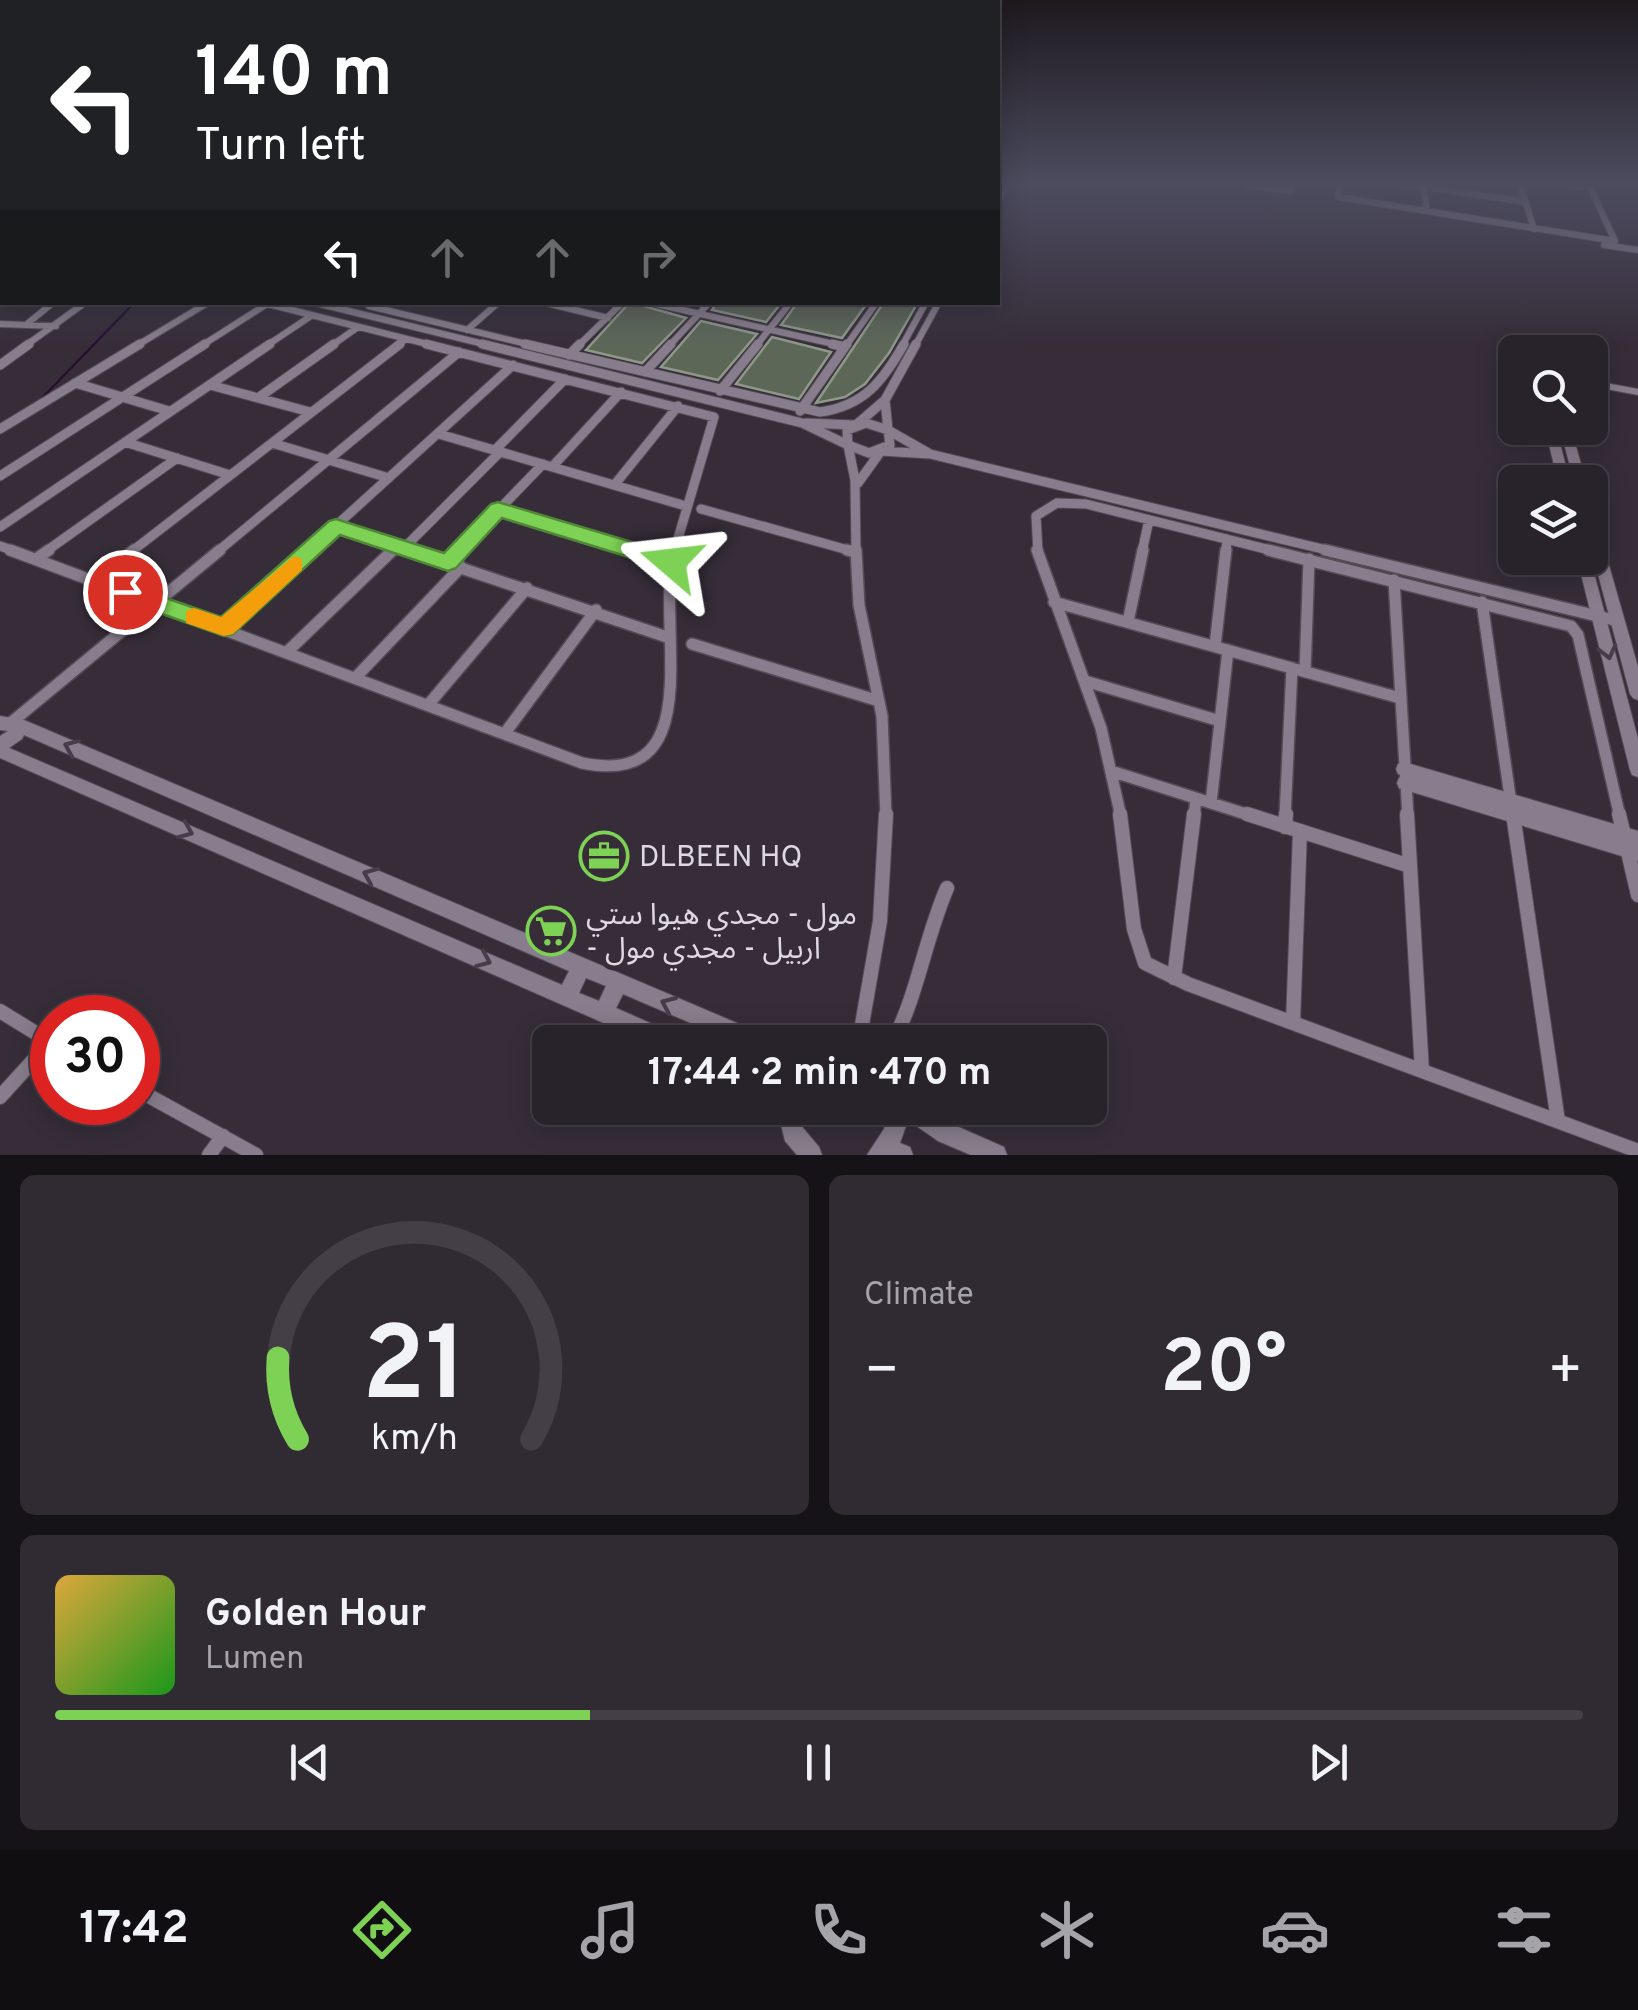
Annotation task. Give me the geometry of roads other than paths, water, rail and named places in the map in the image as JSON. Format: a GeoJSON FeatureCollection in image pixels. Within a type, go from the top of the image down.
{"type":"FeatureCollection","features":[{"type":"Feature","properties":{"kind":"street"},"geometry":{"type":"LineString","coordinates":[[1566,239],[1638,250]]}},
{"type":"Feature","properties":{"kind":"street"},"geometry":{"type":"LineString","coordinates":[[28,323],[50,305]]}},
{"type":"Feature","properties":{"kind":"street"},"geometry":{"type":"LineString","coordinates":[[0,366],[82,305]]}},
{"type":"Feature","properties":{"kind":"street"},"geometry":{"type":"LineString","coordinates":[[0,429],[203,305]]}},
{"type":"Feature","properties":{"kind":"street"},"geometry":{"type":"LineString","coordinates":[[0,476],[260,305]]}},
{"type":"Feature","properties":{"kind":"street"},"geometry":{"type":"LineString","coordinates":[[0,546],[600,768],[624,767],[659,746],[668,722],[671,562],[715,422],[710,414],[270,305]]}},
{"type":"Feature","properties":{"kind":"street"},"geometry":{"type":"LineString","coordinates":[[323,305],[802,423],[876,424],[930,454]]}},
{"type":"Feature","properties":{"kind":"street"},"geometry":{"type":"LineString","coordinates":[[349,312],[358,305]]}},
{"type":"Feature","properties":{"kind":"street"},"geometry":{"type":"LineString","coordinates":[[370,305],[800,411],[837,412],[871,396],[924,305]]}},
{"type":"Feature","properties":{"kind":"street"},"geometry":{"type":"LineString","coordinates":[[467,330],[496,305]]}},
{"type":"Feature","properties":{"kind":"street"},"geometry":{"type":"LineString","coordinates":[[554,305],[608,318]]}},
{"type":"Feature","properties":{"kind":"street"},"geometry":{"type":"LineString","coordinates":[[569,355],[621,305]]}},
{"type":"Feature","properties":{"kind":"street"},"geometry":{"type":"LineString","coordinates":[[660,305],[846,347]]}},
{"type":"Feature","properties":{"kind":"street"},"geometry":{"type":"LineString","coordinates":[[645,372],[708,305]]}},
{"type":"Feature","properties":{"kind":"street"},"geometry":{"type":"LineString","coordinates":[[720,391],[789,305]]}},
{"type":"Feature","properties":{"kind":"street"},"geometry":{"type":"LineString","coordinates":[[800,411],[874,305]]}},
{"type":"Feature","properties":{"kind":"street"},"geometry":{"type":"LineString","coordinates":[[861,1025],[878,941],[886,804],[880,701],[862,623],[855,552],[858,482],[845,434],[885,400],[938,305]]}},
{"type":"Feature","properties":{"kind":"street"},"geometry":{"type":"LineString","coordinates":[[0,526],[311,316]]}},
{"type":"Feature","properties":{"kind":"street"},"geometry":{"type":"LineString","coordinates":[[0,324],[56,326]]}},
{"type":"Feature","properties":{"kind":"street"},"geometry":{"type":"LineString","coordinates":[[258,398],[358,328]]}},
{"type":"Feature","properties":{"kind":"street"},"geometry":{"type":"LineString","coordinates":[[94,581],[406,339]]}},
{"type":"Feature","properties":{"kind":"street"},"geometry":{"type":"LineString","coordinates":[[8,721],[156,604],[458,352]]}},
{"type":"Feature","properties":{"kind":"street"},"geometry":{"type":"LineString","coordinates":[[224,627],[513,365]]}},
{"type":"Feature","properties":{"kind":"street"},"geometry":{"type":"LineString","coordinates":[[287,652],[400,547],[566,379]]}},
{"type":"Feature","properties":{"kind":"street"},"geometry":{"type":"LineString","coordinates":[[1608,383],[1638,389]]}},
{"type":"Feature","properties":{"kind":"street"},"geometry":{"type":"LineString","coordinates":[[75,384],[169,412]]}},
{"type":"Feature","properties":{"kind":"street"},"geometry":{"type":"LineString","coordinates":[[210,384],[310,412]]}},
{"type":"Feature","properties":{"kind":"street"},"geometry":{"type":"LineString","coordinates":[[448,562],[622,392]]}},
{"type":"Feature","properties":{"kind":"street"},"geometry":{"type":"LineString","coordinates":[[858,482],[892,441],[885,400]]}},
{"type":"Feature","properties":{"kind":"street"},"geometry":{"type":"LineString","coordinates":[[616,482],[678,406]]}},
{"type":"Feature","properties":{"kind":"street"},"geometry":{"type":"LineString","coordinates":[[802,423],[863,452],[930,454],[1618,622]]}},
{"type":"Feature","properties":{"kind":"street"},"geometry":{"type":"LineString","coordinates":[[439,434],[616,482],[686,506]]}},
{"type":"Feature","properties":{"kind":"street"},"geometry":{"type":"LineString","coordinates":[[125,442],[230,475]]}},
{"type":"Feature","properties":{"kind":"street"},"geometry":{"type":"LineString","coordinates":[[272,443],[389,478]]}},
{"type":"Feature","properties":{"kind":"street"},"geometry":{"type":"LineString","coordinates":[[36,559],[177,458]]}},
{"type":"Feature","properties":{"kind":"street"},"geometry":{"type":"LineString","coordinates":[[1638,895],[1632,844],[1576,630],[1564,622],[1069,502],[1041,510],[1035,518],[1035,535],[1054,602],[1085,681],[1111,771],[1130,868],[1138,951],[1149,967],[1638,1151]]}},
{"type":"Feature","properties":{"kind":"street"},"geometry":{"type":"LineString","coordinates":[[701,509],[855,552]]}},
{"type":"Feature","properties":{"kind":"street"},"geometry":{"type":"LineString","coordinates":[[498,510],[671,562]]}},
{"type":"Feature","properties":{"kind":"street"},"geometry":{"type":"LineString","coordinates":[[1128,622],[1149,520]]}},
{"type":"Feature","properties":{"kind":"street"},"geometry":{"type":"LineString","coordinates":[[336,526],[596,610],[667,637]]}},
{"type":"Feature","properties":{"kind":"street"},"geometry":{"type":"LineString","coordinates":[[1211,803],[1220,722],[1227,539]]}},
{"type":"Feature","properties":{"kind":"street"},"geometry":{"type":"LineString","coordinates":[[1293,1023],[1292,829],[1298,670],[1309,559]]}},
{"type":"Feature","properties":{"kind":"street"},"geometry":{"type":"LineString","coordinates":[[356,677],[460,567]]}},
{"type":"Feature","properties":{"kind":"street"},"geometry":{"type":"LineString","coordinates":[[1587,575],[1638,770]]}},
{"type":"Feature","properties":{"kind":"street"},"geometry":{"type":"LineString","coordinates":[[1605,575],[1638,694]]}},
{"type":"Feature","properties":{"kind":"street"},"geometry":{"type":"LineString","coordinates":[[1394,580],[1422,1070]]}},
{"type":"Feature","properties":{"kind":"street"},"geometry":{"type":"LineString","coordinates":[[428,705],[528,588]]}},
{"type":"Feature","properties":{"kind":"street"},"geometry":{"type":"LineString","coordinates":[[1054,602],[1400,698]]}},
{"type":"Feature","properties":{"kind":"street"},"geometry":{"type":"LineString","coordinates":[[1482,602],[1558,1121]]}},
{"type":"Feature","properties":{"kind":"street"},"geometry":{"type":"LineString","coordinates":[[505,733],[596,610]]}},
{"type":"Feature","properties":{"kind":"street"},"geometry":{"type":"LineString","coordinates":[[692,644],[852,696],[880,701]]}},
{"type":"Feature","properties":{"kind":"street"},"geometry":{"type":"LineString","coordinates":[[1085,681],[1220,722]]}},
{"type":"Feature","properties":{"kind":"street"},"geometry":{"type":"LineString","coordinates":[[8,721],[16,734],[0,748],[633,1025]]}},
{"type":"Feature","properties":{"kind":"street"},"geometry":{"type":"LineString","coordinates":[[8,721],[718,1025]]}},
{"type":"Feature","properties":{"kind":"street"},"geometry":{"type":"LineString","coordinates":[[1111,771],[1410,866]]}},
{"type":"Feature","properties":{"kind":"street"},"geometry":{"type":"LineString","coordinates":[[1405,776],[1632,844]]}},
{"type":"Feature","properties":{"kind":"street"},"geometry":{"type":"LineString","coordinates":[[1174,978],[1196,798]]}},
{"type":"Feature","properties":{"kind":"street"},"geometry":{"type":"LineString","coordinates":[[902,1025],[927,935],[948,888]]}},
{"type":"Feature","properties":{"kind":"street"},"geometry":{"type":"LineString","coordinates":[[567,996],[582,966]]}},
{"type":"Feature","properties":{"kind":"street"},"geometry":{"type":"LineString","coordinates":[[604,1012],[618,982]]}},
{"type":"Feature","properties":{"kind":"street"},"geometry":{"type":"LineString","coordinates":[[0,1011],[30,1030]]}},
{"type":"Feature","properties":{"kind":"street"},"geometry":{"type":"LineString","coordinates":[[0,1097],[30,1065]]}},
{"type":"Feature","properties":{"kind":"street"},"geometry":{"type":"LineString","coordinates":[[160,1102],[256,1155]]}},
{"type":"Feature","properties":{"kind":"street"},"geometry":{"type":"LineString","coordinates":[[791,1125],[793,1133],[811,1155]]}},
{"type":"Feature","properties":{"kind":"street"},"geometry":{"type":"LineString","coordinates":[[888,1153],[895,1125]]}},
{"type":"Feature","properties":{"kind":"street"},"geometry":{"type":"LineString","coordinates":[[934,1125],[996,1155]]}},
{"type":"Feature","properties":{"kind":"street"},"geometry":{"type":"LineString","coordinates":[[209,1155],[223,1136]]}},
{"type":"Feature","properties":{"kind":"waterway"},"geometry":{"type":"LineString","coordinates":[[42,398],[132,305]]}},
{"type":"Feature","properties":{"kind":"place","name":"DLBEEN HQ"},"geometry":{"type":"Point","coordinates":[604,856]}},
{"type":"Feature","properties":{"kind":"place","name":"مول - مجدي هيوا ستي - اربيل - مجدي مول"},"geometry":{"type":"Point","coordinates":[551,931]}}]}
